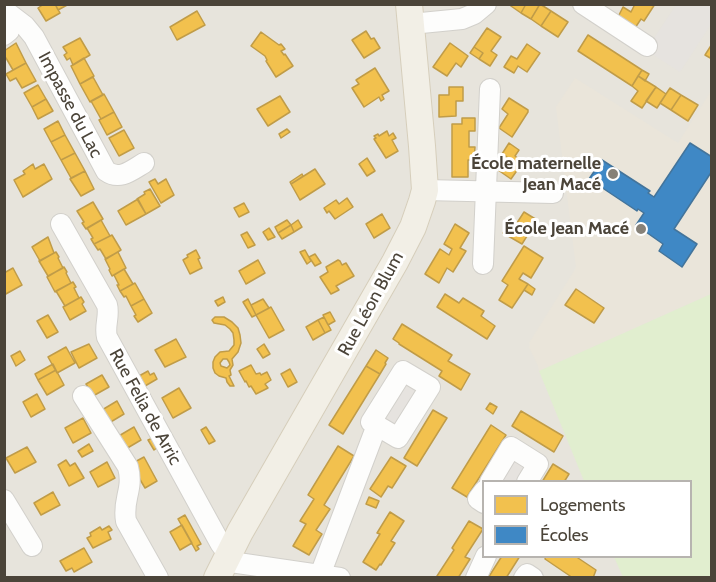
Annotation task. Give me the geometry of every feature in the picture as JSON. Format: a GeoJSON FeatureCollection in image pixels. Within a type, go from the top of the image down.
{"type":"FeatureCollection","features":[{"type":"Feature","properties":{"kind":"main road","name":"Rue Léon Blum"},"geometry":{"type":"LineString","coordinates":[[223,564],[395,262],[413,227],[422,201],[424,190],[422,146],[410,14]]}},
{"type":"Feature","properties":{"kind":"street"},"geometry":{"type":"LineString","coordinates":[[410,14],[462,19],[474,14],[486,4]]}},
{"type":"Feature","properties":{"kind":"street"},"geometry":{"type":"LineString","coordinates":[[583,4],[647,46]]}},
{"type":"Feature","properties":{"kind":"street","name":"Impasse du Lac"},"geometry":{"type":"LineString","coordinates":[[4,10],[15,17],[34,37],[106,171],[117,176],[123,175],[144,163]]}},
{"type":"Feature","properties":{"kind":"street"},"geometry":{"type":"LineString","coordinates":[[483,264],[490,89]]}},
{"type":"Feature","properties":{"kind":"street"},"geometry":{"type":"LineString","coordinates":[[424,190],[553,193]]}},
{"type":"Feature","properties":{"kind":"street","name":"Rue Felia de Arric"},"geometry":{"type":"LineString","coordinates":[[62,224],[107,305],[109,311],[106,337],[220,543],[223,564]]}},
{"type":"Feature","properties":{"kind":"street"},"geometry":{"type":"LineString","coordinates":[[403,370],[430,387],[414,412],[398,438],[371,422],[403,370]]}},
{"type":"Feature","properties":{"kind":"street"},"geometry":{"type":"LineString","coordinates":[[388,395],[414,412]]}},
{"type":"Feature","properties":{"kind":"street"},"geometry":{"type":"LineString","coordinates":[[83,396],[128,467],[131,478],[124,510],[126,521],[158,578]]}},
{"type":"Feature","properties":{"kind":"street"},"geometry":{"type":"LineString","coordinates":[[308,575],[377,425]]}},
{"type":"Feature","properties":{"kind":"street"},"geometry":{"type":"LineString","coordinates":[[491,480],[511,447],[538,464],[528,480]]}},
{"type":"Feature","properties":{"kind":"street"},"geometry":{"type":"LineString","coordinates":[[4,500],[32,546]]}},
{"type":"Feature","properties":{"kind":"street"},"geometry":{"type":"LineString","coordinates":[[476,578],[485,558]]}},
{"type":"Feature","properties":{"kind":"street"},"geometry":{"type":"LineString","coordinates":[[223,564],[340,578]]}},
{"type":"Feature","properties":{"kind":"street"},"geometry":{"type":"LineString","coordinates":[[524,578],[527,574],[533,578]]}},
{"type":"Feature","properties":{"kind":"shaded area"},"geometry":{"type":"Polygon","coordinates":[[[4,5],[711,5],[711,577],[5,577],[4,5]]]}},
{"type":"Feature","properties":{"kind":"shaded area"},"geometry":{"type":"Polygon","coordinates":[[[676,5],[711,5],[711,24],[680,72],[646,50],[676,5]]]}},
{"type":"Feature","properties":{"kind":"shaded area","name":"École Jean Macé"},"geometry":{"type":"Polygon","coordinates":[[[575,78],[678,143],[711,91],[711,294],[539,371],[529,343],[576,267],[556,107],[575,78]]]}},
{"type":"Feature","properties":{"kind":"shaded area"},"geometry":{"type":"Polygon","coordinates":[[[405,376],[421,386],[395,429],[379,419],[405,376]]]}},
{"type":"Feature","properties":{"kind":"shaded area"},"geometry":{"type":"Polygon","coordinates":[[[512,453],[531,465],[521,480],[495,480],[512,453]]]}},
{"type":"Feature","properties":{"kind":"green space"},"geometry":{"type":"Polygon","coordinates":[[[711,294],[711,577],[623,577],[614,558],[692,558],[692,480],[584,480],[539,371],[711,294]]]}},
{"type":"Feature","properties":{"kind":"building: Logements"},"geometry":{"type":"Polygon","coordinates":[[[44,4],[55,4],[60,13],[46,21],[38,8],[44,4]]]}},
{"type":"Feature","properties":{"kind":"building: Logements"},"geometry":{"type":"Polygon","coordinates":[[[55,4],[69,4],[58,10],[55,4]]]}},
{"type":"Feature","properties":{"kind":"building: Logements"},"geometry":{"type":"Polygon","coordinates":[[[508,4],[526,4],[521,13],[508,4]]]}},
{"type":"Feature","properties":{"kind":"building: Logements"},"geometry":{"type":"Polygon","coordinates":[[[526,4],[540,4],[531,19],[521,13],[526,4]]]}},
{"type":"Feature","properties":{"kind":"building: Logements"},"geometry":{"type":"Polygon","coordinates":[[[540,4],[551,11],[541,26],[531,19],[540,4]]]}},
{"type":"Feature","properties":{"kind":"building: Logements"},"geometry":{"type":"Polygon","coordinates":[[[635,4],[655,4],[644,21],[641,19],[635,28],[618,17],[623,7],[631,12],[635,4]]]}},
{"type":"Feature","properties":{"kind":"building: Logements"},"geometry":{"type":"Polygon","coordinates":[[[197,11],[205,25],[177,40],[170,27],[197,11]]]}},
{"type":"Feature","properties":{"kind":"building: Logements"},"geometry":{"type":"Polygon","coordinates":[[[551,11],[568,22],[558,37],[541,26],[551,11]]]}},
{"type":"Feature","properties":{"kind":"building: Logements"},"geometry":{"type":"Polygon","coordinates":[[[487,28],[501,37],[491,51],[497,55],[490,66],[479,59],[483,53],[474,47],[487,28]]]}},
{"type":"Feature","properties":{"kind":"building: Logements"},"geometry":{"type":"Polygon","coordinates":[[[366,31],[380,48],[364,58],[352,40],[366,31]]]}},
{"type":"Feature","properties":{"kind":"building: Logements"},"geometry":{"type":"Polygon","coordinates":[[[261,32],[279,45],[281,44],[285,49],[281,51],[293,66],[276,77],[265,56],[251,46],[261,32]]]}},
{"type":"Feature","properties":{"kind":"building: Logements"},"geometry":{"type":"Polygon","coordinates":[[[588,35],[642,70],[632,86],[578,51],[588,35]]]}},
{"type":"Feature","properties":{"kind":"building: Logements"},"geometry":{"type":"Polygon","coordinates":[[[80,38],[90,55],[73,65],[70,58],[67,60],[64,55],[67,53],[63,47],[80,38]]]}},
{"type":"Feature","properties":{"kind":"building: Logements"},"geometry":{"type":"Polygon","coordinates":[[[16,43],[26,63],[13,70],[6,58],[4,59],[4,51],[16,43]]]}},
{"type":"Feature","properties":{"kind":"building: Logements"},"geometry":{"type":"Polygon","coordinates":[[[450,43],[468,56],[461,67],[456,63],[447,76],[433,67],[450,43]]]}},
{"type":"Feature","properties":{"kind":"building: Logements"},"geometry":{"type":"Polygon","coordinates":[[[527,44],[540,53],[527,72],[518,66],[514,73],[504,67],[511,56],[517,59],[527,44]]]}},
{"type":"Feature","properties":{"kind":"building: Logements"},"geometry":{"type":"Polygon","coordinates":[[[712,44],[712,59],[705,55],[712,44]]]}},
{"type":"Feature","properties":{"kind":"building: Logements"},"geometry":{"type":"Polygon","coordinates":[[[474,47],[483,53],[479,59],[470,53],[474,47]]]}},
{"type":"Feature","properties":{"kind":"building: Logements"},"geometry":{"type":"Polygon","coordinates":[[[84,58],[94,76],[80,84],[71,66],[84,58]]]}},
{"type":"Feature","properties":{"kind":"building: Logements"},"geometry":{"type":"Polygon","coordinates":[[[26,63],[36,81],[22,88],[16,78],[10,81],[6,74],[26,63]]]}},
{"type":"Feature","properties":{"kind":"building: Logements"},"geometry":{"type":"Polygon","coordinates":[[[375,68],[389,91],[382,95],[384,99],[381,101],[379,97],[364,107],[352,88],[359,84],[356,80],[375,68]]]}},
{"type":"Feature","properties":{"kind":"building: Logements"},"geometry":{"type":"Polygon","coordinates":[[[642,70],[649,74],[645,81],[638,76],[642,70]]]}},
{"type":"Feature","properties":{"kind":"building: Logements"},"geometry":{"type":"Polygon","coordinates":[[[638,76],[656,87],[642,108],[631,101],[638,91],[632,86],[638,76]]]}},
{"type":"Feature","properties":{"kind":"building: Logements"},"geometry":{"type":"Polygon","coordinates":[[[93,77],[103,95],[90,102],[80,84],[93,77]]]}},
{"type":"Feature","properties":{"kind":"building: Logements"},"geometry":{"type":"Polygon","coordinates":[[[38,85],[46,99],[32,107],[24,93],[38,85]]]}},
{"type":"Feature","properties":{"kind":"building: Logements"},"geometry":{"type":"Polygon","coordinates":[[[449,87],[463,87],[463,101],[456,101],[456,116],[439,117],[439,95],[449,95],[449,87]]]}},
{"type":"Feature","properties":{"kind":"building: Logements"},"geometry":{"type":"Polygon","coordinates":[[[656,87],[666,94],[657,108],[646,101],[656,87]]]}},
{"type":"Feature","properties":{"kind":"building: Logements"},"geometry":{"type":"Polygon","coordinates":[[[670,88],[681,95],[671,110],[660,103],[670,88]]]}},
{"type":"Feature","properties":{"kind":"building: Logements"},"geometry":{"type":"Polygon","coordinates":[[[104,94],[114,112],[101,119],[91,101],[104,94]]]}},
{"type":"Feature","properties":{"kind":"building: Logements"},"geometry":{"type":"Polygon","coordinates":[[[681,95],[698,105],[688,121],[671,110],[681,95]]]}},
{"type":"Feature","properties":{"kind":"building: Logements"},"geometry":{"type":"Polygon","coordinates":[[[280,96],[290,112],[268,126],[257,109],[280,96]]]}},
{"type":"Feature","properties":{"kind":"building: Logements"},"geometry":{"type":"Polygon","coordinates":[[[509,98],[528,110],[512,137],[499,128],[508,114],[502,109],[509,98]]]}},
{"type":"Feature","properties":{"kind":"building: Logements"},"geometry":{"type":"Polygon","coordinates":[[[46,99],[53,111],[38,119],[32,107],[46,99]]]}},
{"type":"Feature","properties":{"kind":"building: Logements"},"geometry":{"type":"Polygon","coordinates":[[[114,112],[122,127],[107,135],[99,120],[114,112]]]}},
{"type":"Feature","properties":{"kind":"building: Logements"},"geometry":{"type":"Polygon","coordinates":[[[462,118],[475,118],[475,131],[469,131],[469,147],[475,147],[474,160],[468,160],[468,177],[452,177],[452,124],[462,124],[462,118]]]}},
{"type":"Feature","properties":{"kind":"building: Logements"},"geometry":{"type":"Polygon","coordinates":[[[58,121],[65,135],[51,142],[44,129],[58,121]]]}},
{"type":"Feature","properties":{"kind":"building: Logements"},"geometry":{"type":"Polygon","coordinates":[[[287,129],[290,132],[281,138],[279,134],[287,129]]]}},
{"type":"Feature","properties":{"kind":"building: Logements"},"geometry":{"type":"Polygon","coordinates":[[[124,130],[134,148],[119,156],[109,138],[124,130]]]}},
{"type":"Feature","properties":{"kind":"building: Logements"},"geometry":{"type":"Polygon","coordinates":[[[387,131],[389,136],[393,133],[396,138],[392,140],[398,151],[386,158],[374,136],[387,131]]]}},
{"type":"Feature","properties":{"kind":"building: Logements"},"geometry":{"type":"Polygon","coordinates":[[[65,135],[75,153],[61,160],[51,142],[65,135]]]}},
{"type":"Feature","properties":{"kind":"building: Logements"},"geometry":{"type":"Polygon","coordinates":[[[509,143],[519,150],[515,156],[523,162],[511,179],[498,170],[507,157],[502,154],[509,143]]]}},
{"type":"Feature","properties":{"kind":"building: Logements"},"geometry":{"type":"Polygon","coordinates":[[[75,153],[85,171],[71,178],[61,160],[75,153]]]}},
{"type":"Feature","properties":{"kind":"building: Logements"},"geometry":{"type":"Polygon","coordinates":[[[367,158],[375,171],[367,176],[359,164],[367,158]]]}},
{"type":"Feature","properties":{"kind":"building: Logements"},"geometry":{"type":"Polygon","coordinates":[[[33,164],[35,169],[44,164],[52,179],[23,197],[14,180],[25,174],[23,171],[33,164]]]}},
{"type":"Feature","properties":{"kind":"building: Logements"},"geometry":{"type":"Polygon","coordinates":[[[315,169],[325,184],[300,200],[291,184],[315,169]]]}},
{"type":"Feature","properties":{"kind":"building: Logements"},"geometry":{"type":"Polygon","coordinates":[[[85,171],[94,189],[81,196],[70,179],[85,171]]]}},
{"type":"Feature","properties":{"kind":"building: Logements"},"geometry":{"type":"Polygon","coordinates":[[[302,174],[303,176],[291,184],[290,182],[302,174]]]}},
{"type":"Feature","properties":{"kind":"building: Logements"},"geometry":{"type":"Polygon","coordinates":[[[155,179],[158,184],[166,179],[174,195],[161,203],[149,182],[155,179]]]}},
{"type":"Feature","properties":{"kind":"building: Logements"},"geometry":{"type":"Polygon","coordinates":[[[150,189],[160,206],[146,214],[137,199],[150,189]]]}},
{"type":"Feature","properties":{"kind":"building: Logements"},"geometry":{"type":"Polygon","coordinates":[[[347,198],[353,207],[335,219],[324,208],[336,200],[339,204],[347,198]]]}},
{"type":"Feature","properties":{"kind":"building: Logements"},"geometry":{"type":"Polygon","coordinates":[[[138,199],[146,214],[126,225],[118,211],[138,199]]]}},
{"type":"Feature","properties":{"kind":"building: Logements"},"geometry":{"type":"Polygon","coordinates":[[[93,202],[103,219],[86,229],[77,211],[93,202]]]}},
{"type":"Feature","properties":{"kind":"building: Logements"},"geometry":{"type":"Polygon","coordinates":[[[244,203],[249,212],[239,217],[234,208],[244,203]]]}},
{"type":"Feature","properties":{"kind":"building: Logements"},"geometry":{"type":"Polygon","coordinates":[[[524,212],[537,220],[522,244],[503,233],[509,222],[515,226],[524,212]]]}},
{"type":"Feature","properties":{"kind":"building: Logements"},"geometry":{"type":"Polygon","coordinates":[[[382,214],[390,228],[374,238],[366,224],[382,214]]]}},
{"type":"Feature","properties":{"kind":"building: Logements"},"geometry":{"type":"Polygon","coordinates":[[[101,220],[110,236],[94,244],[87,228],[101,220]]]}},
{"type":"Feature","properties":{"kind":"building: Logements"},"geometry":{"type":"Polygon","coordinates":[[[287,220],[291,225],[278,233],[275,227],[287,220]]]}},
{"type":"Feature","properties":{"kind":"building: Logements"},"geometry":{"type":"Polygon","coordinates":[[[298,220],[302,227],[294,232],[291,225],[298,220]]]}},
{"type":"Feature","properties":{"kind":"building: Logements"},"geometry":{"type":"Polygon","coordinates":[[[455,224],[469,233],[460,248],[466,251],[453,272],[447,268],[439,283],[425,274],[440,249],[449,255],[452,249],[444,244],[455,224]]]}},
{"type":"Feature","properties":{"kind":"building: Logements"},"geometry":{"type":"Polygon","coordinates":[[[291,225],[294,232],[282,239],[278,233],[291,225]]]}},
{"type":"Feature","properties":{"kind":"building: Logements"},"geometry":{"type":"Polygon","coordinates":[[[269,228],[275,237],[268,240],[263,232],[269,228]]]}},
{"type":"Feature","properties":{"kind":"building: Logements"},"geometry":{"type":"Polygon","coordinates":[[[247,232],[255,245],[248,248],[241,235],[247,232]]]}},
{"type":"Feature","properties":{"kind":"building: Logements"},"geometry":{"type":"Polygon","coordinates":[[[112,235],[121,250],[106,259],[94,244],[112,235]]]}},
{"type":"Feature","properties":{"kind":"building: Logements"},"geometry":{"type":"Polygon","coordinates":[[[48,237],[54,253],[40,261],[32,247],[48,237]]]}},
{"type":"Feature","properties":{"kind":"building: Logements"},"geometry":{"type":"Polygon","coordinates":[[[524,246],[543,258],[531,278],[523,273],[519,279],[528,284],[512,308],[499,300],[508,285],[502,281],[524,246]]]}},
{"type":"Feature","properties":{"kind":"building: Logements"},"geometry":{"type":"Polygon","coordinates":[[[196,250],[202,268],[190,274],[183,260],[196,250]]]}},
{"type":"Feature","properties":{"kind":"building: Logements"},"geometry":{"type":"Polygon","coordinates":[[[305,250],[311,261],[307,264],[300,252],[305,250]]]}},
{"type":"Feature","properties":{"kind":"building: Logements"},"geometry":{"type":"Polygon","coordinates":[[[56,252],[63,268],[48,276],[39,261],[56,252]]]}},
{"type":"Feature","properties":{"kind":"building: Logements"},"geometry":{"type":"Polygon","coordinates":[[[118,252],[126,268],[112,276],[105,259],[118,252]]]}},
{"type":"Feature","properties":{"kind":"building: Logements"},"geometry":{"type":"Polygon","coordinates":[[[315,254],[321,263],[315,266],[309,257],[315,254]]]}},
{"type":"Feature","properties":{"kind":"building: Logements"},"geometry":{"type":"Polygon","coordinates":[[[258,260],[265,273],[246,284],[239,271],[258,260]]]}},
{"type":"Feature","properties":{"kind":"building: Logements"},"geometry":{"type":"Polygon","coordinates":[[[338,260],[342,265],[346,263],[354,276],[336,286],[339,290],[331,294],[320,277],[328,272],[326,267],[338,260]]]}},
{"type":"Feature","properties":{"kind":"building: Logements"},"geometry":{"type":"Polygon","coordinates":[[[64,267],[71,283],[55,292],[47,277],[64,267]]]}},
{"type":"Feature","properties":{"kind":"building: Logements"},"geometry":{"type":"Polygon","coordinates":[[[13,268],[22,285],[4,295],[4,273],[13,268]]]}},
{"type":"Feature","properties":{"kind":"building: Logements"},"geometry":{"type":"Polygon","coordinates":[[[124,269],[133,284],[120,291],[114,275],[124,269]]]}},
{"type":"Feature","properties":{"kind":"building: Logements"},"geometry":{"type":"Polygon","coordinates":[[[73,282],[79,298],[65,306],[56,291],[73,282]]]}},
{"type":"Feature","properties":{"kind":"building: Logements"},"geometry":{"type":"Polygon","coordinates":[[[135,283],[144,299],[131,306],[126,296],[124,297],[120,291],[135,283]]]}},
{"type":"Feature","properties":{"kind":"building: Logements"},"geometry":{"type":"Polygon","coordinates":[[[528,284],[535,289],[532,295],[524,290],[528,284]]]}},
{"type":"Feature","properties":{"kind":"building: Logements"},"geometry":{"type":"Polygon","coordinates":[[[576,289],[604,308],[594,323],[565,305],[576,289]]]}},
{"type":"Feature","properties":{"kind":"building: Logements"},"geometry":{"type":"Polygon","coordinates":[[[445,294],[459,303],[463,298],[484,311],[481,316],[495,326],[487,339],[437,307],[445,294]]]}},
{"type":"Feature","properties":{"kind":"building: Logements"},"geometry":{"type":"Polygon","coordinates":[[[81,297],[86,311],[70,320],[63,307],[81,297]]]}},
{"type":"Feature","properties":{"kind":"building: Logements"},"geometry":{"type":"Polygon","coordinates":[[[223,297],[225,302],[218,306],[215,301],[223,297]]]}},
{"type":"Feature","properties":{"kind":"building: Logements"},"geometry":{"type":"Polygon","coordinates":[[[144,299],[152,313],[138,322],[131,306],[144,299]]]}},
{"type":"Feature","properties":{"kind":"building: Logements"},"geometry":{"type":"Polygon","coordinates":[[[248,299],[256,315],[252,317],[243,302],[248,299]]]}},
{"type":"Feature","properties":{"kind":"building: Logements"},"geometry":{"type":"Polygon","coordinates":[[[263,299],[269,308],[256,315],[251,305],[263,299]]]}},
{"type":"Feature","properties":{"kind":"building: Logements"},"geometry":{"type":"Polygon","coordinates":[[[271,307],[284,330],[269,338],[256,315],[271,307]]]}},
{"type":"Feature","properties":{"kind":"building: Logements"},"geometry":{"type":"Polygon","coordinates":[[[330,312],[335,321],[328,325],[323,315],[330,312]]]}},
{"type":"Feature","properties":{"kind":"building: Logements"},"geometry":{"type":"Polygon","coordinates":[[[48,315],[58,332],[47,338],[37,321],[48,315]]]}},
{"type":"Feature","properties":{"kind":"building: Logements"},"geometry":{"type":"Polygon","coordinates":[[[215,317],[224,317],[238,328],[241,343],[232,359],[233,365],[229,376],[234,386],[230,386],[226,378],[215,373],[213,368],[215,357],[220,352],[229,351],[234,345],[233,333],[225,325],[214,323],[212,320],[215,317]],[[223,359],[221,366],[227,368],[230,365],[227,359],[223,359]]]}},
{"type":"Feature","properties":{"kind":"building: Logements"},"geometry":{"type":"Polygon","coordinates":[[[324,317],[331,330],[325,333],[318,320],[324,317]]]}},
{"type":"Feature","properties":{"kind":"building: Logements"},"geometry":{"type":"Polygon","coordinates":[[[318,320],[325,333],[313,340],[306,327],[318,320]]]}},
{"type":"Feature","properties":{"kind":"building: Logements"},"geometry":{"type":"Polygon","coordinates":[[[402,324],[452,355],[448,361],[470,374],[461,390],[439,376],[442,371],[393,339],[402,324]]]}},
{"type":"Feature","properties":{"kind":"building: Logements"},"geometry":{"type":"Polygon","coordinates":[[[176,339],[186,357],[165,367],[155,350],[176,339]]]}},
{"type":"Feature","properties":{"kind":"building: Logements"},"geometry":{"type":"Polygon","coordinates":[[[89,344],[97,358],[79,368],[71,352],[89,344]]]}},
{"type":"Feature","properties":{"kind":"building: Logements"},"geometry":{"type":"Polygon","coordinates":[[[264,344],[270,354],[263,358],[257,349],[264,344]]]}},
{"type":"Feature","properties":{"kind":"building: Logements"},"geometry":{"type":"Polygon","coordinates":[[[66,347],[75,363],[57,373],[48,357],[66,347]]]}},
{"type":"Feature","properties":{"kind":"building: Logements"},"geometry":{"type":"Polygon","coordinates":[[[376,350],[388,358],[380,374],[366,366],[376,350]]]}},
{"type":"Feature","properties":{"kind":"building: Logements"},"geometry":{"type":"Polygon","coordinates":[[[20,351],[25,360],[16,366],[11,356],[20,351]]]}},
{"type":"Feature","properties":{"kind":"building: Logements"},"geometry":{"type":"Polygon","coordinates":[[[53,364],[56,370],[38,380],[35,374],[53,364]]]}},
{"type":"Feature","properties":{"kind":"building: Logements"},"geometry":{"type":"Polygon","coordinates":[[[251,365],[256,374],[261,375],[267,372],[271,380],[265,384],[268,388],[256,394],[239,371],[251,365]]]}},
{"type":"Feature","properties":{"kind":"building: Logements"},"geometry":{"type":"Polygon","coordinates":[[[366,366],[380,374],[343,434],[329,425],[366,366]]]}},
{"type":"Feature","properties":{"kind":"building: Logements"},"geometry":{"type":"Polygon","coordinates":[[[290,369],[297,382],[288,387],[281,374],[290,369]]]}},
{"type":"Feature","properties":{"kind":"building: Logements"},"geometry":{"type":"Polygon","coordinates":[[[56,370],[64,385],[47,395],[38,380],[56,370]]]}},
{"type":"Feature","properties":{"kind":"building: Logements"},"geometry":{"type":"Polygon","coordinates":[[[148,371],[150,375],[154,373],[157,379],[145,386],[139,376],[148,371]]]}},
{"type":"Feature","properties":{"kind":"building: Logements"},"geometry":{"type":"Polygon","coordinates":[[[102,375],[109,387],[93,396],[86,384],[102,375]]]}},
{"type":"Feature","properties":{"kind":"building: Logements"},"geometry":{"type":"Polygon","coordinates":[[[179,388],[191,408],[173,418],[162,398],[179,388]]]}},
{"type":"Feature","properties":{"kind":"building: Logements"},"geometry":{"type":"Polygon","coordinates":[[[37,394],[45,409],[31,417],[23,402],[37,394]]]}},
{"type":"Feature","properties":{"kind":"building: Logements"},"geometry":{"type":"Polygon","coordinates":[[[117,401],[124,414],[109,423],[102,410],[117,401]]]}},
{"type":"Feature","properties":{"kind":"building: Logements"},"geometry":{"type":"Polygon","coordinates":[[[490,403],[497,407],[493,414],[486,409],[490,403]]]}},
{"type":"Feature","properties":{"kind":"building: Logements"},"geometry":{"type":"Polygon","coordinates":[[[433,410],[447,418],[417,466],[404,458],[433,410]]]}},
{"type":"Feature","properties":{"kind":"building: Logements"},"geometry":{"type":"Polygon","coordinates":[[[521,411],[563,436],[554,452],[512,426],[521,411]]]}},
{"type":"Feature","properties":{"kind":"building: Logements"},"geometry":{"type":"Polygon","coordinates":[[[83,418],[91,433],[73,443],[65,428],[83,418]]]}},
{"type":"Feature","properties":{"kind":"building: Logements"},"geometry":{"type":"Polygon","coordinates":[[[491,425],[506,435],[467,497],[452,488],[491,425]]]}},
{"type":"Feature","properties":{"kind":"building: Logements"},"geometry":{"type":"Polygon","coordinates":[[[134,427],[141,440],[124,450],[117,437],[134,427]]]}},
{"type":"Feature","properties":{"kind":"building: Logements"},"geometry":{"type":"Polygon","coordinates":[[[206,427],[215,441],[209,444],[201,430],[206,427]]]}},
{"type":"Feature","properties":{"kind":"building: Logements"},"geometry":{"type":"Polygon","coordinates":[[[153,438],[158,447],[154,450],[148,440],[153,438]]]}},
{"type":"Feature","properties":{"kind":"building: Logements"},"geometry":{"type":"Polygon","coordinates":[[[89,444],[93,451],[82,457],[78,451],[89,444]]]}},
{"type":"Feature","properties":{"kind":"building: Logements"},"geometry":{"type":"Polygon","coordinates":[[[338,446],[354,456],[324,505],[330,509],[316,530],[322,534],[309,555],[293,546],[306,524],[300,521],[314,499],[308,495],[338,446]]]}},
{"type":"Feature","properties":{"kind":"building: Logements"},"geometry":{"type":"Polygon","coordinates":[[[27,447],[36,462],[15,473],[6,458],[27,447]]]}},
{"type":"Feature","properties":{"kind":"building: Logements"},"geometry":{"type":"Polygon","coordinates":[[[144,457],[157,481],[145,488],[131,464],[144,457]]]}},
{"type":"Feature","properties":{"kind":"building: Logements"},"geometry":{"type":"Polygon","coordinates":[[[391,457],[406,466],[392,488],[388,486],[381,497],[370,489],[391,457]]]}},
{"type":"Feature","properties":{"kind":"building: Logements"},"geometry":{"type":"Polygon","coordinates":[[[66,460],[70,466],[75,463],[84,478],[69,486],[58,465],[66,460]]]}},
{"type":"Feature","properties":{"kind":"building: Logements"},"geometry":{"type":"Polygon","coordinates":[[[107,462],[115,478],[98,487],[90,472],[107,462]]]}},
{"type":"Feature","properties":{"kind":"building: Logements"},"geometry":{"type":"Polygon","coordinates":[[[553,464],[569,474],[565,480],[543,480],[553,464]]]}},
{"type":"Feature","properties":{"kind":"building: Logements"},"geometry":{"type":"Polygon","coordinates":[[[53,492],[60,505],[41,515],[34,503],[53,492]]]}},
{"type":"Feature","properties":{"kind":"building: Logements"},"geometry":{"type":"Polygon","coordinates":[[[369,497],[379,501],[376,508],[366,504],[369,497]]]}},
{"type":"Feature","properties":{"kind":"building: Logements"},"geometry":{"type":"Polygon","coordinates":[[[390,512],[404,521],[391,541],[395,543],[376,570],[363,562],[390,512]]]}},
{"type":"Feature","properties":{"kind":"building: Logements"},"geometry":{"type":"Polygon","coordinates":[[[185,515],[201,544],[197,546],[199,549],[196,551],[178,519],[185,515]]]}},
{"type":"Feature","properties":{"kind":"building: Logements"},"geometry":{"type":"Polygon","coordinates":[[[469,521],[482,528],[465,557],[470,559],[458,578],[439,578],[437,576],[454,550],[452,548],[469,521]]]}},
{"type":"Feature","properties":{"kind":"building: Logements"},"geometry":{"type":"Polygon","coordinates":[[[182,525],[192,543],[180,550],[170,532],[182,525]]]}},
{"type":"Feature","properties":{"kind":"building: Logements"},"geometry":{"type":"Polygon","coordinates":[[[109,526],[112,530],[108,532],[111,539],[93,548],[87,538],[91,536],[90,533],[100,527],[102,530],[109,526]]]}},
{"type":"Feature","properties":{"kind":"building: Logements"},"geometry":{"type":"Polygon","coordinates":[[[84,548],[92,562],[74,572],[72,568],[66,571],[60,561],[84,548]]]}},
{"type":"Feature","properties":{"kind":"building: Logements"},"geometry":{"type":"Polygon","coordinates":[[[501,558],[519,558],[506,578],[488,578],[501,558]]]}},
{"type":"Feature","properties":{"kind":"building: Logements"},"geometry":{"type":"Polygon","coordinates":[[[578,558],[596,570],[593,578],[573,578],[545,559],[578,558]]]}},
{"type":"Feature","properties":{"kind":"building: Écoles"},"geometry":{"type":"Polygon","coordinates":[[[690,143],[712,157],[712,171],[674,229],[697,244],[682,267],[659,251],[663,244],[636,225],[644,213],[638,209],[637,211],[589,179],[602,160],[650,191],[648,193],[654,197],[690,143]]]}},
{"type":"Feature","properties":{"kind":"place","name":"École maternelle Jean Macé"},"geometry":{"type":"Point","coordinates":[613,174]}},
{"type":"Feature","properties":{"kind":"place","name":"École Jean Macé"},"geometry":{"type":"Point","coordinates":[641,229]}}]}
